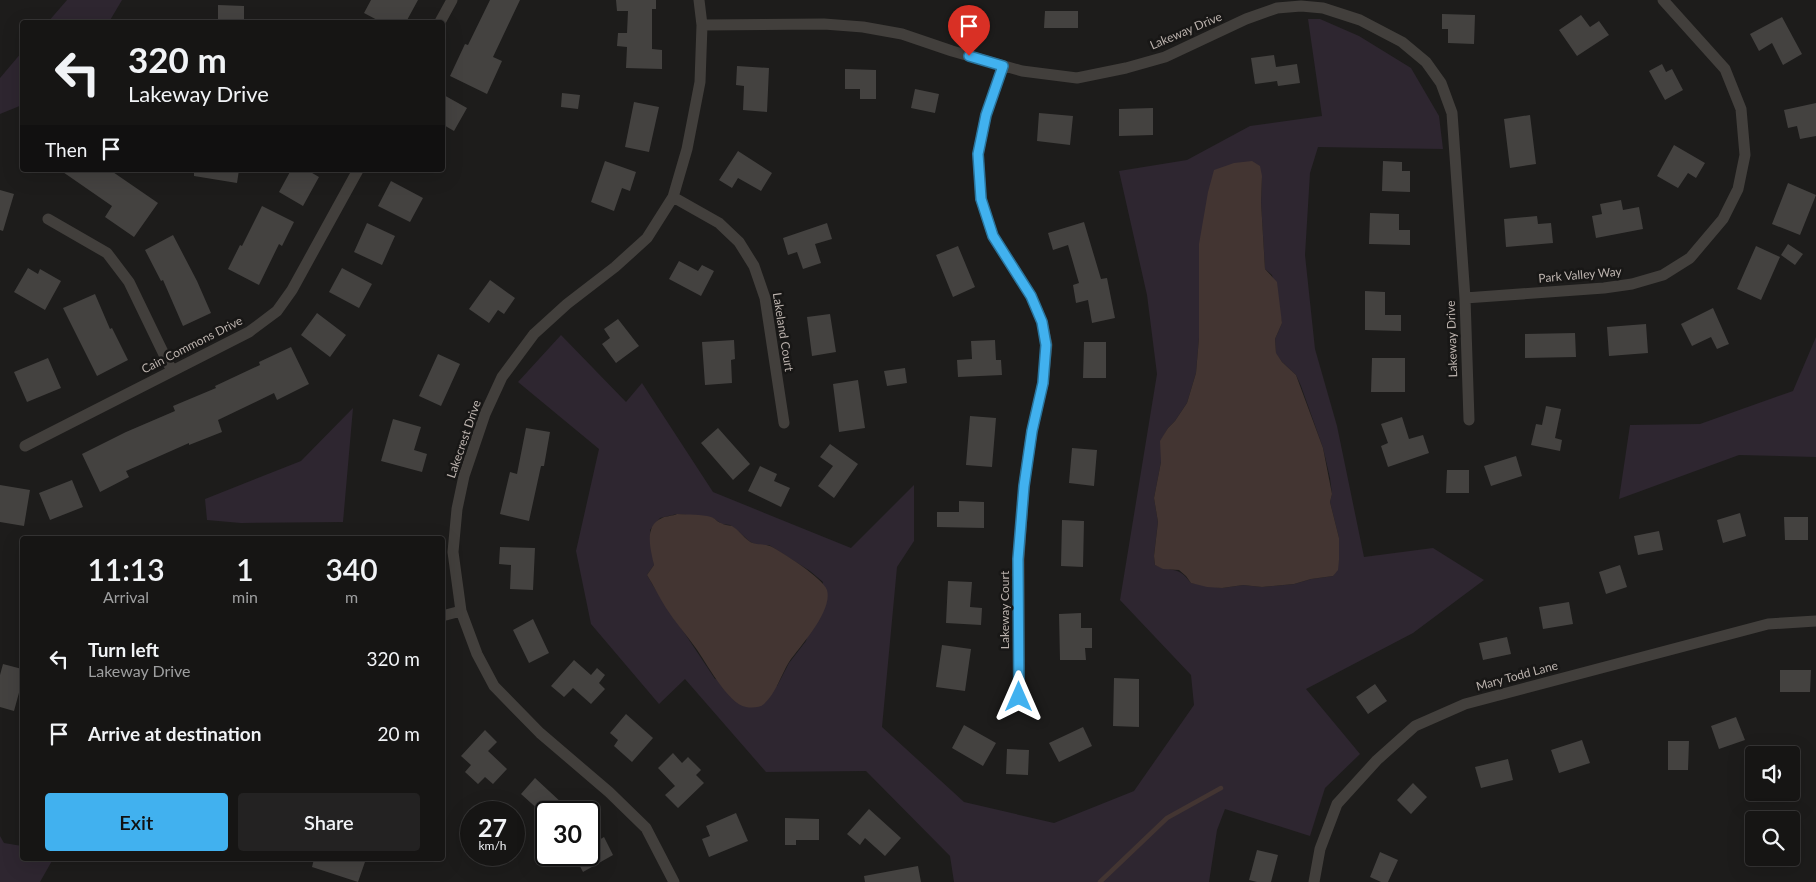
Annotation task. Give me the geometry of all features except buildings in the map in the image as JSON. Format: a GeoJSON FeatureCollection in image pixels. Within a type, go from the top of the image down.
{"type":"FeatureCollection","features":[{"type":"Feature","properties":{"kind":"street"},"geometry":{"type":"LineString","coordinates":[[441,20],[452,0]]}},
{"type":"Feature","properties":{"kind":"street","name":"Lakecrest Drive"},"geometry":{"type":"LineString","coordinates":[[674,882],[646,828],[609,792],[540,733],[494,686],[477,654],[461,611],[453,552],[457,509],[464,476],[485,414],[502,377],[534,334],[567,304],[616,268],[647,238],[673,197],[687,149],[700,82],[702,25],[699,0]]}},
{"type":"Feature","properties":{"kind":"street","name":"Park Valley Way"},"geometry":{"type":"LineString","coordinates":[[1465,298],[1604,288],[1632,284],[1663,275],[1690,258],[1723,220],[1738,189],[1745,155],[1741,109],[1725,69],[1662,0]]}},
{"type":"Feature","properties":{"kind":"street","name":"Lakeway Drive"},"geometry":{"type":"LineString","coordinates":[[702,25],[824,24],[863,27],[902,34],[952,51],[1022,71],[1078,78],[1126,68],[1165,57],[1246,19],[1277,8],[1301,6],[1324,8],[1360,20],[1402,42],[1426,62],[1440,83],[1452,113],[1465,298],[1469,420]]}},
{"type":"Feature","properties":{"kind":"street","name":"Lakeway Court"},"geometry":{"type":"LineString","coordinates":[[1003,66],[986,115],[978,154],[981,199],[993,236],[1031,296],[1042,322],[1046,345],[1043,383],[1032,431],[1023,495],[1018,559],[1019,697]]}},
{"type":"Feature","properties":{"kind":"street","name":"Cain Commons Drive"},"geometry":{"type":"LineString","coordinates":[[25,446],[249,332],[277,311],[292,290],[357,172]]}},
{"type":"Feature","properties":{"kind":"street","name":"Lakeland Court"},"geometry":{"type":"LineString","coordinates":[[673,197],[719,223],[739,242],[754,266],[765,298],[784,423]]}},
{"type":"Feature","properties":{"kind":"street"},"geometry":{"type":"LineString","coordinates":[[48,218],[107,253],[129,282],[172,371]]}},
{"type":"Feature","properties":{"kind":"street"},"geometry":{"type":"LineString","coordinates":[[445,615],[461,611]]}},
{"type":"Feature","properties":{"kind":"street","name":"Mary Todd Lane"},"geometry":{"type":"LineString","coordinates":[[1314,882],[1320,849],[1337,804],[1377,760],[1415,726],[1465,704],[1768,624],[1816,621]]}},
{"type":"Feature","properties":{"kind":"shaded area"},"geometry":{"type":"Polygon","coordinates":[[[67,0],[122,0],[110,20],[50,20],[67,0]]]}},
{"type":"Feature","properties":{"kind":"shaded area"},"geometry":{"type":"Polygon","coordinates":[[[1308,19],[1320,19],[1359,36],[1411,68],[1439,116],[1443,149],[1318,147],[1310,173],[1305,255],[1315,349],[1337,426],[1364,557],[1433,548],[1484,580],[1413,633],[1306,689],[1360,754],[1325,788],[1310,836],[1225,809],[1217,830],[1209,882],[954,882],[950,856],[866,771],[766,772],[685,679],[659,704],[591,624],[576,551],[599,449],[518,382],[561,335],[626,402],[642,383],[713,492],[851,548],[914,485],[914,541],[897,567],[882,727],[964,802],[1054,823],[1134,791],[1194,705],[1191,675],[1120,600],[1157,374],[1147,295],[1119,171],[1187,160],[1250,126],[1322,116],[1308,19]],[[1262,176],[1199,338],[1196,373],[1187,403],[1168,428],[1161,441],[1161,462],[1154,498],[1158,522],[1154,556],[1155,565],[1182,574],[1191,583],[1222,588],[1243,585],[1262,587],[1294,584],[1333,576],[1339,560],[1339,538],[1330,502],[1332,494],[1330,478],[1323,448],[1296,375],[1276,354],[1275,339],[1282,323],[1272,275],[1265,269],[1261,202],[1262,176]],[[677,514],[660,518],[650,530],[654,565],[647,575],[715,679],[777,686],[789,663],[806,641],[823,582],[810,571],[769,545],[756,545],[749,541],[730,525],[722,524],[713,518],[677,514]]]}},
{"type":"Feature","properties":{"kind":"shaded area"},"geometry":{"type":"Polygon","coordinates":[[[20,54],[20,106],[0,114],[0,78],[20,54]]]}},
{"type":"Feature","properties":{"kind":"shaded area"},"geometry":{"type":"Polygon","coordinates":[[[1252,161],[1260,166],[1262,176],[1261,202],[1265,269],[1277,282],[1282,323],[1275,339],[1276,353],[1282,362],[1296,375],[1323,448],[1332,494],[1330,502],[1339,538],[1338,570],[1333,576],[1294,584],[1262,587],[1243,585],[1222,588],[1207,587],[1191,583],[1179,570],[1163,569],[1155,565],[1154,556],[1158,522],[1154,498],[1161,462],[1160,441],[1187,403],[1196,373],[1199,338],[1199,244],[1208,192],[1214,170],[1234,163],[1252,161]]]}},
{"type":"Feature","properties":{"kind":"shaded area"},"geometry":{"type":"Polygon","coordinates":[[[1816,337],[1816,457],[1739,455],[1619,499],[1630,425],[1700,424],[1793,391],[1816,337]]]}},
{"type":"Feature","properties":{"kind":"shaded area"},"geometry":{"type":"Polygon","coordinates":[[[353,408],[343,522],[241,523],[207,520],[205,499],[301,461],[353,408]]]}},
{"type":"Feature","properties":{"kind":"shaded area"},"geometry":{"type":"Polygon","coordinates":[[[677,514],[707,516],[732,526],[752,543],[770,546],[792,559],[818,579],[827,590],[828,598],[821,618],[789,662],[772,695],[760,706],[748,707],[739,704],[725,691],[669,613],[647,575],[654,565],[650,546],[652,527],[662,518],[677,514]]]}},
{"type":"Feature","properties":{"kind":"shaded area"},"geometry":{"type":"Polygon","coordinates":[[[0,836],[4,843],[20,846],[20,861],[52,861],[40,882],[0,882],[0,836]]]}},
{"type":"Feature","properties":{"kind":"waterway"},"geometry":{"type":"LineString","coordinates":[[1100,882],[1167,818],[1221,788]]}},
{"type":"Feature","properties":{"kind":"route"},"geometry":{"type":"LineString","coordinates":[[969,56],[1003,66],[986,115],[978,154],[981,199],[993,236],[1031,296],[1042,322],[1046,345],[1043,383],[1032,431],[1024,486],[1018,559],[1019,697]]}}]}
